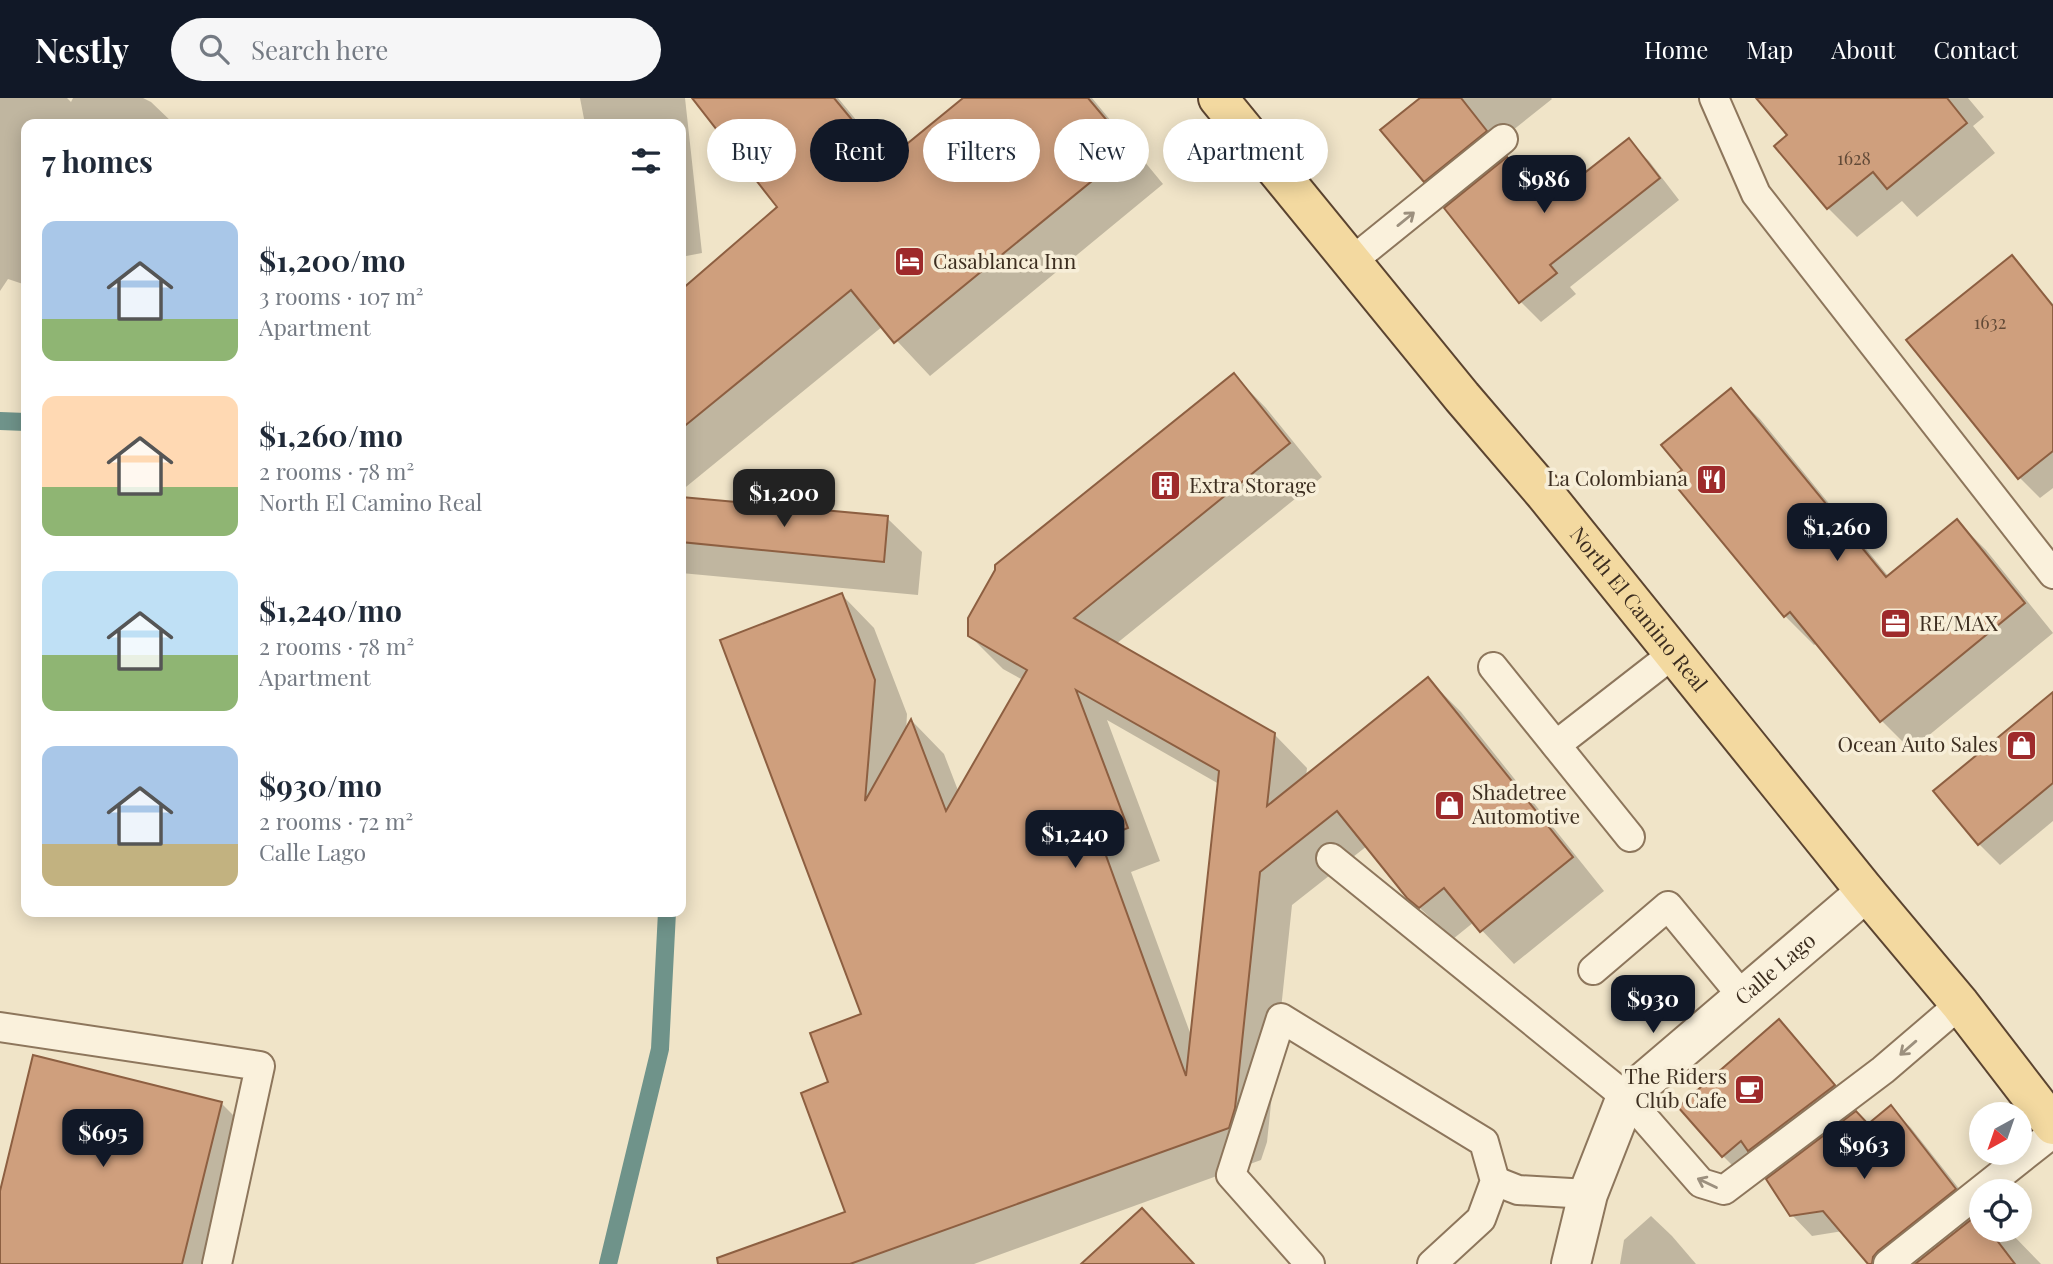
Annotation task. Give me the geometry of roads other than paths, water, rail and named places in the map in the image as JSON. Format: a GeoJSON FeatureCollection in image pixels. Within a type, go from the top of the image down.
{"type":"FeatureCollection","features":[{"type":"Feature","properties":{"kind":"main road","name":"North El Camino Real"},"geometry":{"type":"LineString","coordinates":[[1218,98],[1960,1004],[2053,1125]]}},
{"type":"Feature","properties":{"kind":"street","name":"Calle Lago"},"geometry":{"type":"LineString","coordinates":[[1571,1264],[1588,1194],[1626,1097],[1866,892]]}},
{"type":"Feature","properties":{"kind":"lane"},"geometry":{"type":"LineString","coordinates":[[1714,98],[1756,194],[2053,574]]}},
{"type":"Feature","properties":{"kind":"lane"},"geometry":{"type":"LineString","coordinates":[[1352,261],[1503,139]]}},
{"type":"Feature","properties":{"kind":"lane"},"geometry":{"type":"LineString","coordinates":[[1556,745],[1673,654]]}},
{"type":"Feature","properties":{"kind":"lane"},"geometry":{"type":"LineString","coordinates":[[1493,667],[1630,837]]}},
{"type":"Feature","properties":{"kind":"lane"},"geometry":{"type":"LineString","coordinates":[[1331,858],[1626,1097],[1701,1183],[1724,1190],[1883,1070],[1960,1004]]}},
{"type":"Feature","properties":{"kind":"lane"},"geometry":{"type":"LineString","coordinates":[[1592,970],[1668,906],[1743,996]]}},
{"type":"Feature","properties":{"kind":"lane"},"geometry":{"type":"LineString","coordinates":[[1310,1264],[1231,1175],[1281,1018],[1484,1142],[1495,1181],[1481,1219],[1432,1264]]}},
{"type":"Feature","properties":{"kind":"lane"},"geometry":{"type":"LineString","coordinates":[[0,1027],[260,1066],[217,1264]]}},
{"type":"Feature","properties":{"kind":"lane"},"geometry":{"type":"LineString","coordinates":[[1888,1264],[2053,1133]]}},
{"type":"Feature","properties":{"kind":"lane"},"geometry":{"type":"LineString","coordinates":[[1495,1181],[1518,1190],[1588,1194]]}},
{"type":"Feature","properties":{"kind":"waterway"},"geometry":{"type":"LineString","coordinates":[[0,421],[21,422]]}},
{"type":"Feature","properties":{"kind":"waterway"},"geometry":{"type":"LineString","coordinates":[[608,1264],[660,1049],[667,917]]}},
{"type":"Feature","properties":{"kind":"place","name":"Casablanca Inn"},"geometry":{"type":"Point","coordinates":[910,262]}},
{"type":"Feature","properties":{"kind":"place","name":"La Colombiana"},"geometry":{"type":"Point","coordinates":[1711,479]}},
{"type":"Feature","properties":{"kind":"place","name":"Extra Storage"},"geometry":{"type":"Point","coordinates":[1166,486]}},
{"type":"Feature","properties":{"kind":"place","name":"RE/MAX"},"geometry":{"type":"Point","coordinates":[1896,624]}},
{"type":"Feature","properties":{"kind":"place","name":"Ocean Auto Sales"},"geometry":{"type":"Point","coordinates":[2021,745]}},
{"type":"Feature","properties":{"kind":"place","name":"Shadetree Automotive"},"geometry":{"type":"Point","coordinates":[1449,805]}},
{"type":"Feature","properties":{"kind":"place","name":"The Riders Club Cafe"},"geometry":{"type":"Point","coordinates":[1750,1089]}}]}
